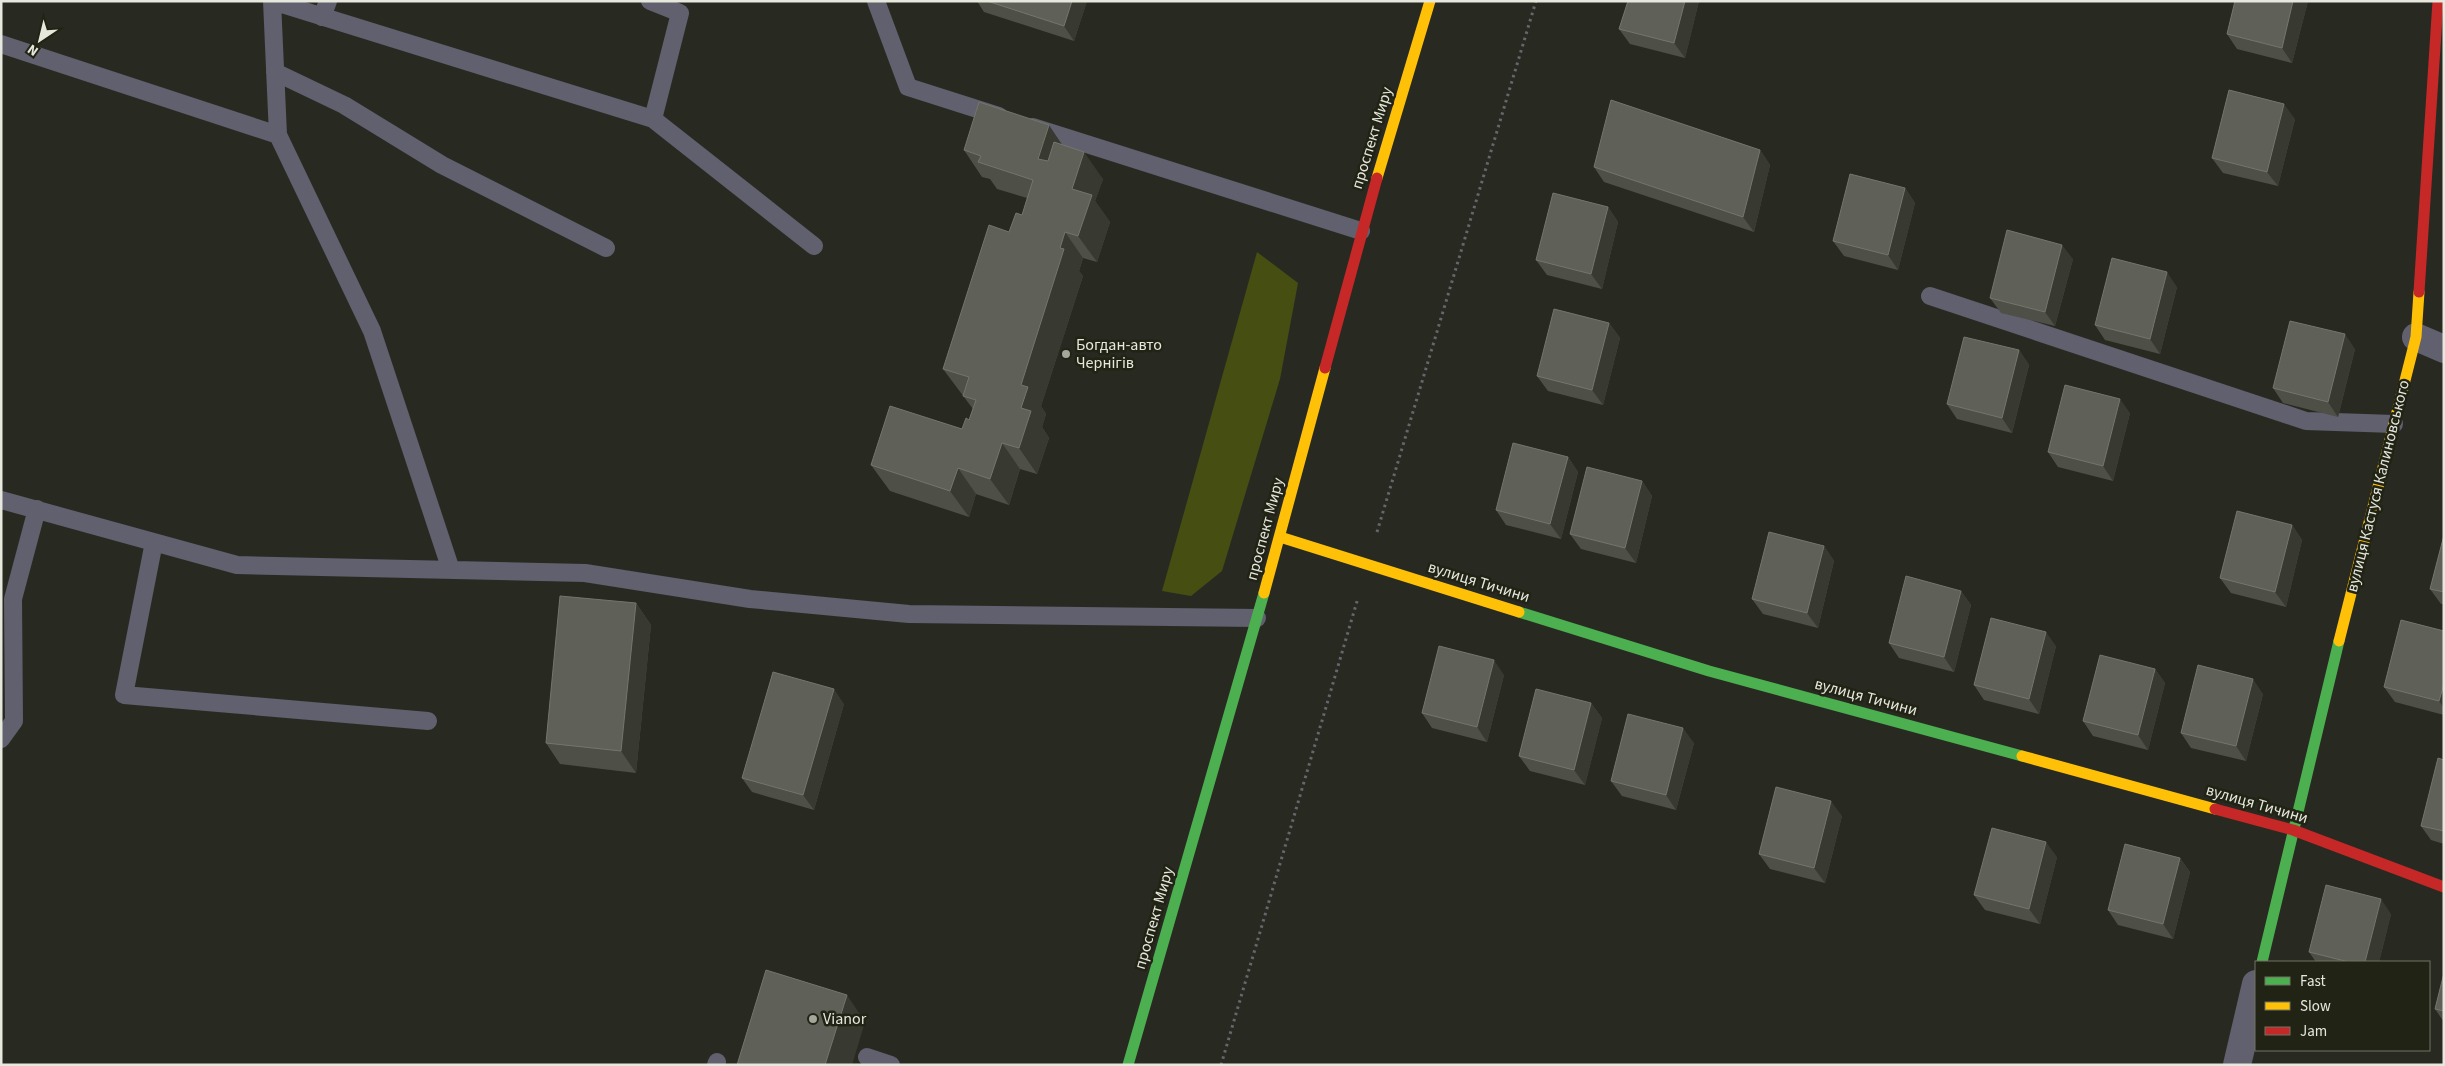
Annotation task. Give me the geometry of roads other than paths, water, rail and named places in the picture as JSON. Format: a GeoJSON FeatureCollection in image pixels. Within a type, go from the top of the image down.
{"type":"FeatureCollection","features":[{"type":"Feature","properties":{"kind":"street","name":"проспект Миру"},"geometry":{"type":"LineString","coordinates":[[1128,1065],[1280,537],[1361,231],[1430,1]]}},
{"type":"Feature","properties":{"kind":"street","name":"вулиця Кастуся Калиновського"},"geometry":{"type":"LineString","coordinates":[[2262,961],[2416,337],[2438,1]]}},
{"type":"Feature","properties":{"kind":"street"},"geometry":{"type":"LineString","coordinates":[[2416,337],[2444,349]]}},
{"type":"Feature","properties":{"kind":"street","name":"вулиця Тичини"},"geometry":{"type":"LineString","coordinates":[[1280,537],[1710,671],[2293,830],[2444,887]]}},
{"type":"Feature","properties":{"kind":"street"},"geometry":{"type":"LineString","coordinates":[[2237,1065],[2255,988]]}},
{"type":"Feature","properties":{"kind":"lane"},"geometry":{"type":"LineString","coordinates":[[451,570],[372,331],[278,135],[272,1],[325,9],[653,119],[814,246]]}},
{"type":"Feature","properties":{"kind":"lane"},"geometry":{"type":"LineString","coordinates":[[650,1],[680,13],[653,119]]}},
{"type":"Feature","properties":{"kind":"lane"},"geometry":{"type":"LineString","coordinates":[[876,1],[908,88],[1361,231]]}},
{"type":"Feature","properties":{"kind":"lane"},"geometry":{"type":"LineString","coordinates":[[1,44],[278,135]]}},
{"type":"Feature","properties":{"kind":"lane"},"geometry":{"type":"LineString","coordinates":[[275,72],[344,105],[442,165],[606,248]]}},
{"type":"Feature","properties":{"kind":"lane"},"geometry":{"type":"LineString","coordinates":[[1930,296],[2306,421],[2394,424]]}},
{"type":"Feature","properties":{"kind":"lane"},"geometry":{"type":"LineString","coordinates":[[1,500],[237,565],[585,573],[750,599],[909,614],[1257,618]]}},
{"type":"Feature","properties":{"kind":"lane"},"geometry":{"type":"LineString","coordinates":[[1,739],[14,721],[13,599],[37,510]]}},
{"type":"Feature","properties":{"kind":"lane"},"geometry":{"type":"LineString","coordinates":[[154,542],[124,695],[428,722]]}},
{"type":"Feature","properties":{"kind":"lane"},"geometry":{"type":"LineString","coordinates":[[867,1058],[892,1065]]}},
{"type":"Feature","properties":{"kind":"place","name":"Богдан-авто Чернігів"},"geometry":{"type":"Point","coordinates":[1066,354]}},
{"type":"Feature","properties":{"kind":"place","name":"Vianor"},"geometry":{"type":"Point","coordinates":[813,1019]}}]}
